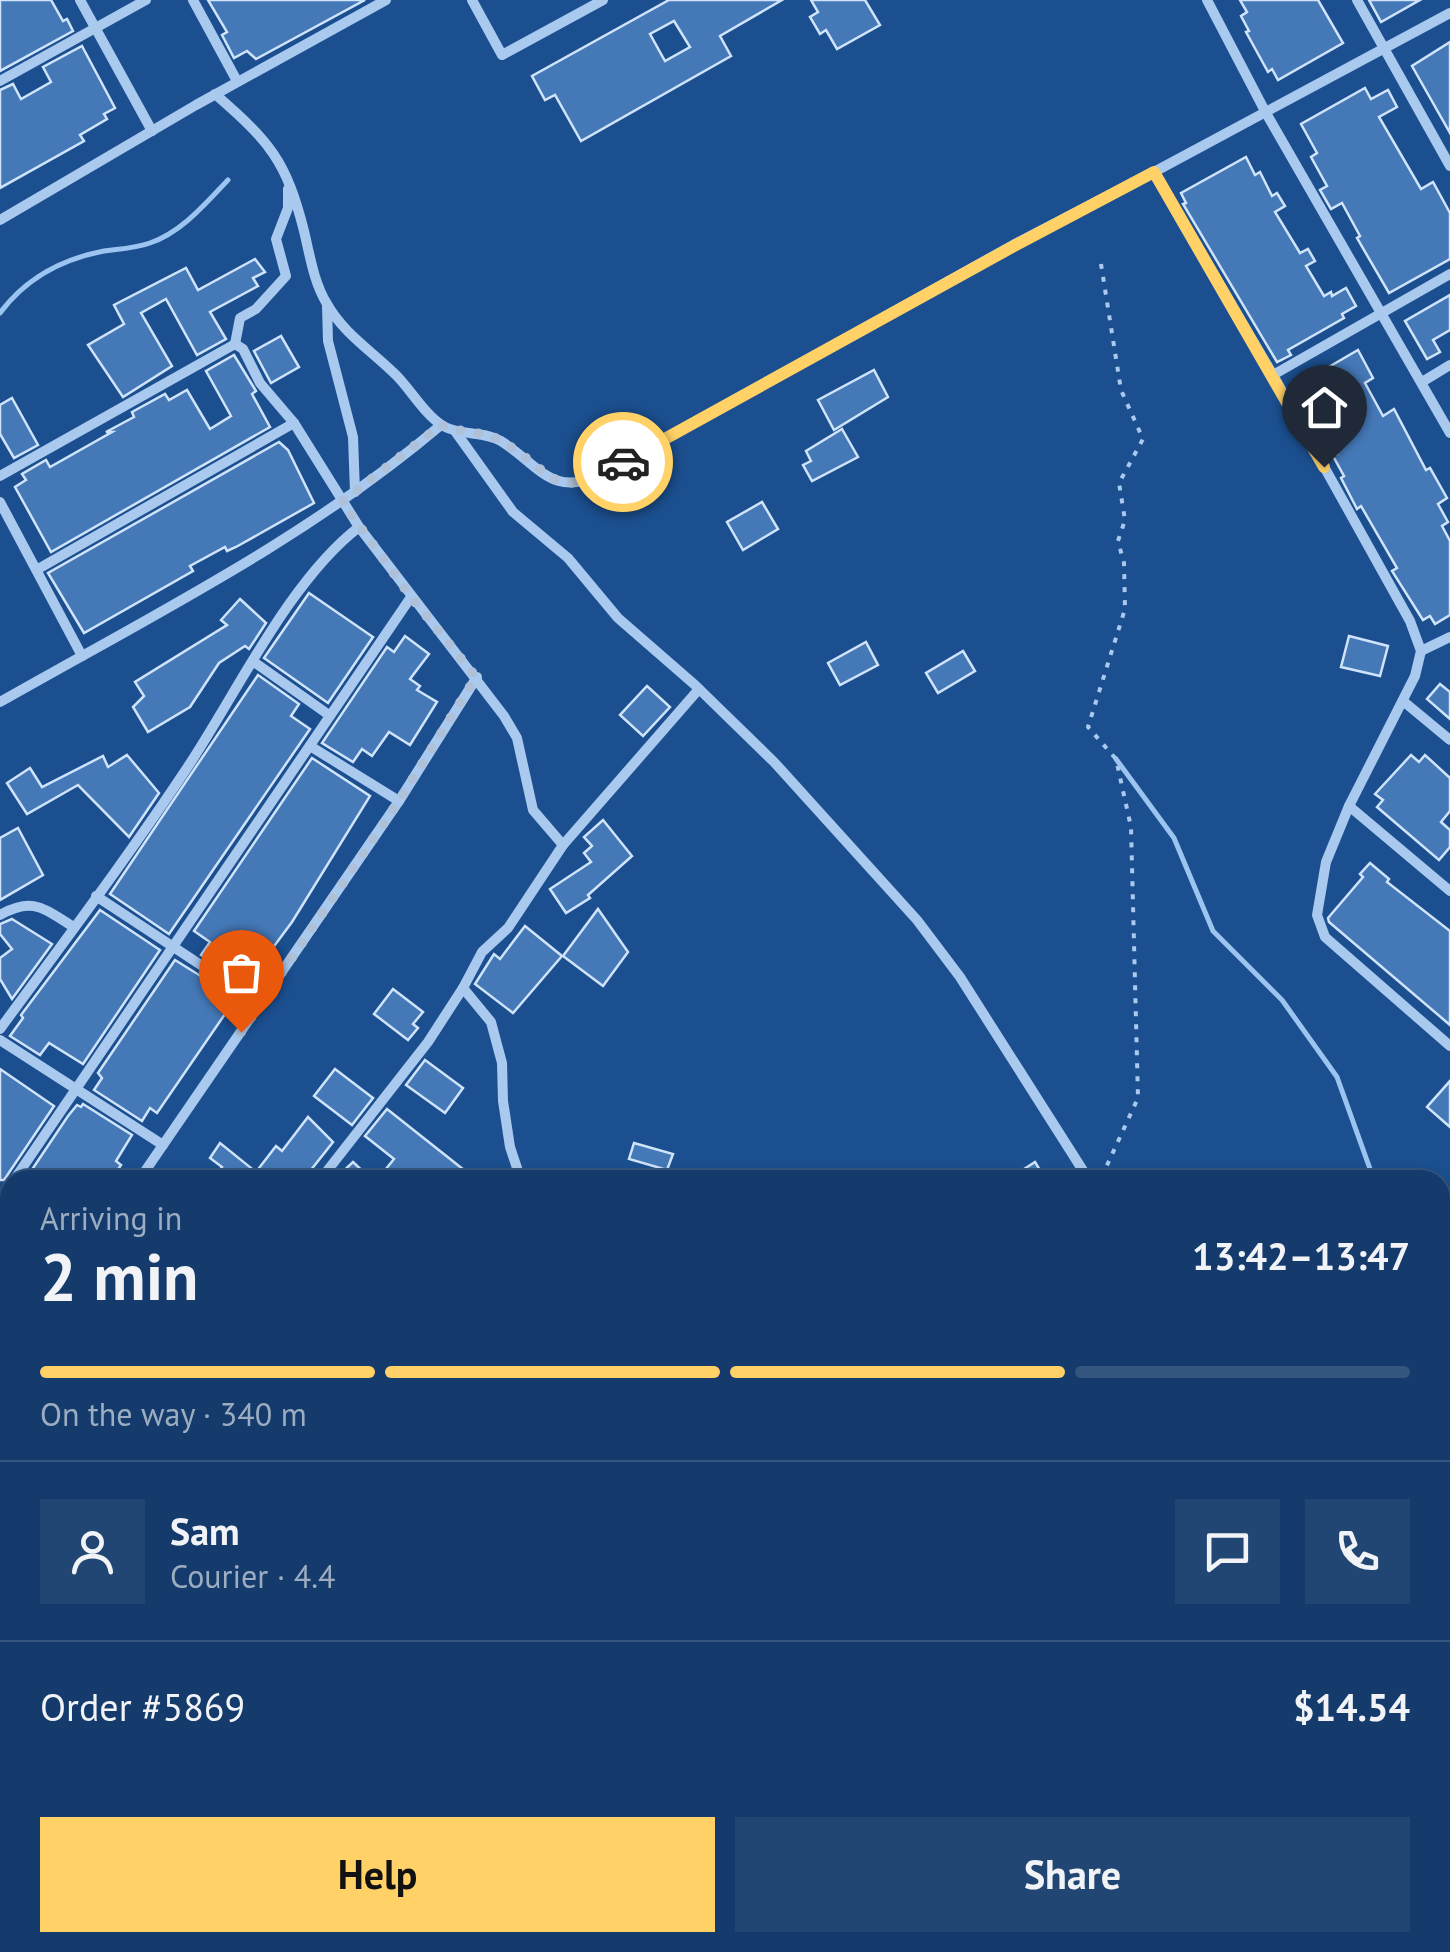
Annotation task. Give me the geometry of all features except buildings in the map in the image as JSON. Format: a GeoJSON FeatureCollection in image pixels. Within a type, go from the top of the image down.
{"type":"FeatureCollection","features":[{"type":"Feature","properties":{"kind":"street"},"geometry":{"type":"LineString","coordinates":[[80,0],[152,130]]}},
{"type":"Feature","properties":{"kind":"street"},"geometry":{"type":"LineString","coordinates":[[0,82],[146,0]]}},
{"type":"Feature","properties":{"kind":"street"},"geometry":{"type":"LineString","coordinates":[[193,0],[237,81]]}},
{"type":"Feature","properties":{"kind":"street"},"geometry":{"type":"LineString","coordinates":[[0,220],[237,81],[386,0]]}},
{"type":"Feature","properties":{"kind":"street"},"geometry":{"type":"LineString","coordinates":[[472,0],[502,55],[603,0]]}},
{"type":"Feature","properties":{"kind":"street"},"geometry":{"type":"LineString","coordinates":[[1223,0],[1209,3],[1266,113],[1450,433]]}},
{"type":"Feature","properties":{"kind":"street"},"geometry":{"type":"LineString","coordinates":[[1357,0],[1450,166]]}},
{"type":"Feature","properties":{"kind":"street"},"geometry":{"type":"LineString","coordinates":[[215,94],[268,143],[289,178],[317,282],[327,305],[343,326],[396,375],[441,425],[497,438],[554,480],[571,485],[581,484],[1450,13]]}},
{"type":"Feature","properties":{"kind":"street"},"geometry":{"type":"LineString","coordinates":[[1154,172],[1410,621],[1420,651],[1414,676],[1349,806],[1324,876],[1317,915],[1325,937],[1450,1046]]}},
{"type":"Feature","properties":{"kind":"street"},"geometry":{"type":"LineString","coordinates":[[0,476],[234,344],[240,318],[256,308],[286,276],[276,239],[288,208],[289,178]]}},
{"type":"Feature","properties":{"kind":"street"},"geometry":{"type":"LineString","coordinates":[[1273,375],[1450,274]]}},
{"type":"Feature","properties":{"kind":"street"},"geometry":{"type":"LineString","coordinates":[[327,305],[328,340],[354,437],[356,492]]}},
{"type":"Feature","properties":{"kind":"street"},"geometry":{"type":"LineString","coordinates":[[234,344],[242,349],[260,383],[294,424],[359,527],[476,677],[517,738],[533,810],[563,845]]}},
{"type":"Feature","properties":{"kind":"street"},"geometry":{"type":"LineString","coordinates":[[1422,382],[1450,365]]}},
{"type":"Feature","properties":{"kind":"street"},"geometry":{"type":"LineString","coordinates":[[38,569],[294,424]]}},
{"type":"Feature","properties":{"kind":"street"},"geometry":{"type":"LineString","coordinates":[[0,702],[212,583],[342,502],[441,425]]}},
{"type":"Feature","properties":{"kind":"street"},"geometry":{"type":"LineString","coordinates":[[455,431],[513,512],[568,558],[618,618],[774,762],[917,920],[960,976],[1083,1170]]}},
{"type":"Feature","properties":{"kind":"street"},"geometry":{"type":"LineString","coordinates":[[0,502],[82,656]]}},
{"type":"Feature","properties":{"kind":"street"},"geometry":{"type":"LineString","coordinates":[[0,1029],[186,770],[323,559],[359,527]]}},
{"type":"Feature","properties":{"kind":"street"},"geometry":{"type":"LineString","coordinates":[[21,1170],[411,597]]}},
{"type":"Feature","properties":{"kind":"street"},"geometry":{"type":"LineString","coordinates":[[1420,651],[1450,638]]}},
{"type":"Feature","properties":{"kind":"street"},"geometry":{"type":"LineString","coordinates":[[254,662],[329,715]]}},
{"type":"Feature","properties":{"kind":"street"},"geometry":{"type":"LineString","coordinates":[[146,1170],[399,801],[476,677]]}},
{"type":"Feature","properties":{"kind":"street"},"geometry":{"type":"LineString","coordinates":[[328,1170],[428,1042],[482,952],[508,928],[563,845],[699,689]]}},
{"type":"Feature","properties":{"kind":"street"},"geometry":{"type":"LineString","coordinates":[[1403,701],[1450,740]]}},
{"type":"Feature","properties":{"kind":"street"},"geometry":{"type":"LineString","coordinates":[[310,746],[399,801]]}},
{"type":"Feature","properties":{"kind":"street"},"geometry":{"type":"LineString","coordinates":[[1349,806],[1450,891]]}},
{"type":"Feature","properties":{"kind":"street"},"geometry":{"type":"LineString","coordinates":[[96,896],[260,1004]]}},
{"type":"Feature","properties":{"kind":"street"},"geometry":{"type":"LineString","coordinates":[[0,916],[20,904],[40,906],[74,927]]}},
{"type":"Feature","properties":{"kind":"street"},"geometry":{"type":"LineString","coordinates":[[463,988],[491,1022],[502,1064],[502,1101],[517,1170]]}},
{"type":"Feature","properties":{"kind":"street"},"geometry":{"type":"LineString","coordinates":[[0,1040],[164,1145]]}},
{"type":"Feature","properties":{"kind":"path"},"geometry":{"type":"LineString","coordinates":[[1101,264],[1121,390],[1143,438],[1119,483],[1125,520],[1118,542],[1124,563],[1125,609],[1088,727],[1116,759],[1131,827],[1138,1098],[1106,1170]]}},
{"type":"Feature","properties":{"kind":"waterway"},"geometry":{"type":"LineString","coordinates":[[0,313],[33,280],[59,265],[162,238],[192,216],[228,180]]}},
{"type":"Feature","properties":{"kind":"waterway"},"geometry":{"type":"LineString","coordinates":[[1116,759],[1174,838],[1213,931],[1282,1000],[1337,1077],[1370,1170]]}},
{"type":"Feature","properties":{"kind":"way so far"},"geometry":{"type":"LineString","coordinates":[[241,1032],[399,801],[476,677],[342,502],[441,425],[497,438],[554,480],[571,485],[581,484],[623,462]]}},
{"type":"Feature","properties":{"kind":"route"},"geometry":{"type":"LineString","coordinates":[[623,462],[1154,172],[1324,467]]}}]}
